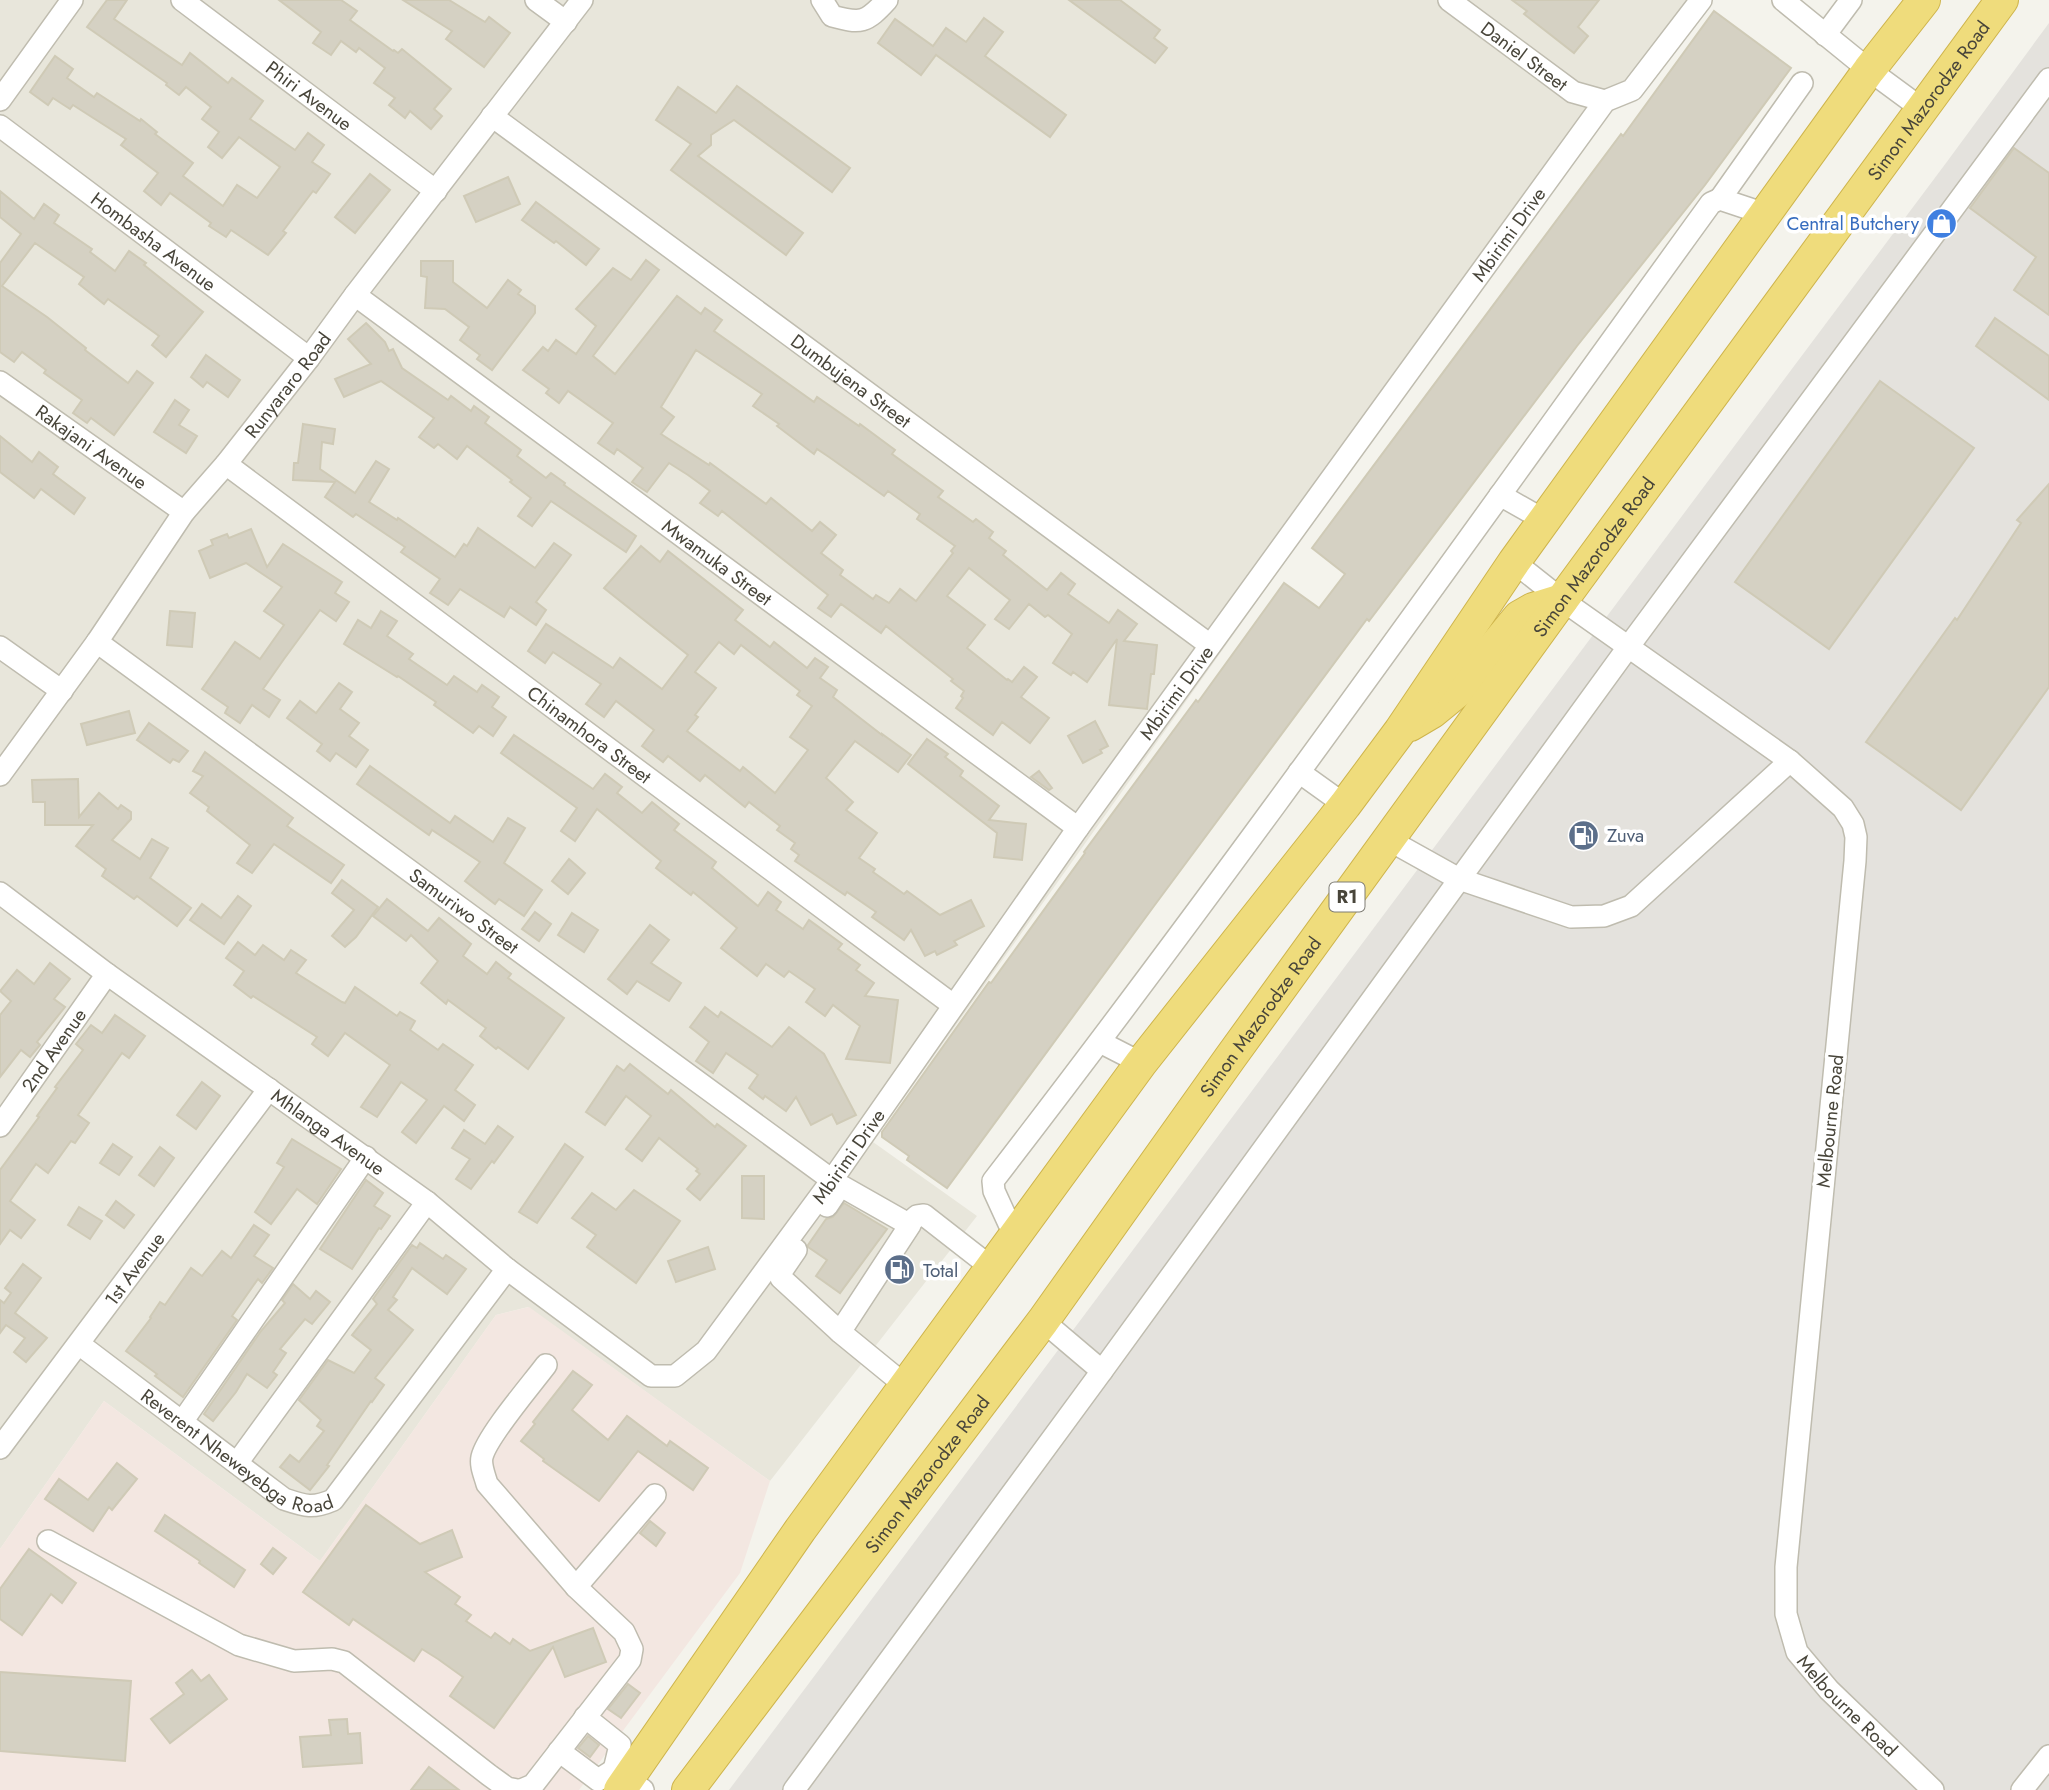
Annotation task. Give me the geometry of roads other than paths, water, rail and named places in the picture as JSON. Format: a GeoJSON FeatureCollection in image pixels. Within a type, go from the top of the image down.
{"type":"FeatureCollection","features":[{"type":"Feature","properties":{"kind":"highway"},"geometry":{"type":"LineString","coordinates":[[626,1782],[800,1530],[1141,1063],[1400,732],[1544,520],[1869,70],[1924,0]]}},
{"type":"Feature","properties":{"kind":"highway","name":"Simon Mazorodze Road"},"geometry":{"type":"LineString","coordinates":[[688,1790],[1043,1321],[1562,600],[2002,0]]}},
{"type":"Feature","properties":{"kind":"highway"},"geometry":{"type":"LineString","coordinates":[[1400,732],[1432,712],[1459,690],[1519,617],[1533,609],[1562,600]]}},
{"type":"Feature","properties":{"kind":"street"},"geometry":{"type":"LineString","coordinates":[[0,100],[72,0]]}},
{"type":"Feature","properties":{"kind":"street","name":"Phiri Avenue"},"geometry":{"type":"LineString","coordinates":[[183,0],[436,191]]}},
{"type":"Feature","properties":{"kind":"street"},"geometry":{"type":"LineString","coordinates":[[537,0],[566,22]]}},
{"type":"Feature","properties":{"kind":"street","name":"Runyararo Road"},"geometry":{"type":"LineString","coordinates":[[0,775],[97,642],[184,512],[226,464],[309,358],[582,0]]}},
{"type":"Feature","properties":{"kind":"street"},"geometry":{"type":"LineString","coordinates":[[822,0],[832,16],[855,22],[875,13],[887,0]]}},
{"type":"Feature","properties":{"kind":"street","name":"Daniel Street"},"geometry":{"type":"LineString","coordinates":[[1448,0],[1573,92],[1605,101]]}},
{"type":"Feature","properties":{"kind":"street","name":"Mbirimi Drive"},"geometry":{"type":"LineString","coordinates":[[651,1376],[675,1376],[706,1352],[832,1180],[1078,828],[1605,101],[1632,90],[1701,0]]}},
{"type":"Feature","properties":{"kind":"street"},"geometry":{"type":"LineString","coordinates":[[1783,0],[1922,109]]}},
{"type":"Feature","properties":{"kind":"street"},"geometry":{"type":"LineString","coordinates":[[1825,34],[1851,0]]}},
{"type":"Feature","properties":{"kind":"street"},"geometry":{"type":"LineString","coordinates":[[794,1790],[1629,646],[2049,79]]}},
{"type":"Feature","properties":{"kind":"street"},"geometry":{"type":"LineString","coordinates":[[1015,1237],[994,1191],[993,1181],[1100,1042],[1299,772],[1711,203],[1720,199],[1802,83]]}},
{"type":"Feature","properties":{"kind":"street","name":"Dumbujena Street"},"geometry":{"type":"LineString","coordinates":[[492,116],[1210,645]]}},
{"type":"Feature","properties":{"kind":"street","name":"Hombasha Avenue"},"geometry":{"type":"LineString","coordinates":[[0,126],[309,358]]}},
{"type":"Feature","properties":{"kind":"street"},"geometry":{"type":"LineString","coordinates":[[1720,199],[1765,214]]}},
{"type":"Feature","properties":{"kind":"street","name":"Mwamuka Street"},"geometry":{"type":"LineString","coordinates":[[355,295],[1078,828]]}},
{"type":"Feature","properties":{"kind":"street","name":"Rakajani Avenue"},"geometry":{"type":"LineString","coordinates":[[0,382],[184,512]]}},
{"type":"Feature","properties":{"kind":"street","name":"Chinamhora Street"},"geometry":{"type":"LineString","coordinates":[[226,464],[953,1004]]}},
{"type":"Feature","properties":{"kind":"street"},"geometry":{"type":"LineString","coordinates":[[1500,495],[1544,520]]}},
{"type":"Feature","properties":{"kind":"street","name":"Melbourne Road"},"geometry":{"type":"LineString","coordinates":[[1514,562],[1562,600],[1790,761],[1843,808],[1853,824],[1856,837],[1787,1553],[1786,1614],[1797,1652],[1821,1681],[1933,1790]]}},
{"type":"Feature","properties":{"kind":"street","name":"Samuriwo Street"},"geometry":{"type":"LineString","coordinates":[[97,642],[832,1180]]}},
{"type":"Feature","properties":{"kind":"street"},"geometry":{"type":"LineString","coordinates":[[0,647],[62,691]]}},
{"type":"Feature","properties":{"kind":"street"},"geometry":{"type":"LineString","coordinates":[[1389,840],[1459,879],[1571,917],[1604,916],[1632,906],[1790,761]]}},
{"type":"Feature","properties":{"kind":"street"},"geometry":{"type":"LineString","coordinates":[[1299,772],[1345,805]]}},
{"type":"Feature","properties":{"kind":"street","name":"Mhlanga Avenue"},"geometry":{"type":"LineString","coordinates":[[0,893],[107,974],[366,1157],[507,1269],[651,1376]]}},
{"type":"Feature","properties":{"kind":"street","name":"2nd Avenue"},"geometry":{"type":"LineString","coordinates":[[0,1126],[107,974]]}},
{"type":"Feature","properties":{"kind":"street"},"geometry":{"type":"LineString","coordinates":[[1100,1042],[1141,1063]]}},
{"type":"Feature","properties":{"kind":"street","name":"1st Avenue"},"geometry":{"type":"LineString","coordinates":[[0,1448],[269,1088]]}},
{"type":"Feature","properties":{"kind":"street"},"geometry":{"type":"LineString","coordinates":[[181,1422],[366,1157]]}},
{"type":"Feature","properties":{"kind":"street"},"geometry":{"type":"LineString","coordinates":[[906,1386],[840,1332],[781,1278],[781,1272],[840,1188],[845,1188],[909,1223]]}},
{"type":"Feature","properties":{"kind":"street"},"geometry":{"type":"LineString","coordinates":[[237,1463],[426,1202]]}},
{"type":"Feature","properties":{"kind":"street"},"geometry":{"type":"LineString","coordinates":[[840,1332],[909,1227],[909,1223],[917,1216],[924,1215],[992,1268]]}},
{"type":"Feature","properties":{"kind":"street","name":"Reverent Nheweyebga Road"},"geometry":{"type":"LineString","coordinates":[[79,1344],[284,1499],[303,1506],[317,1507],[333,1500],[507,1269]]}},
{"type":"Feature","properties":{"kind":"street"},"geometry":{"type":"LineString","coordinates":[[1043,1321],[1102,1371]]}},
{"type":"Feature","properties":{"kind":"street"},"geometry":{"type":"LineString","coordinates":[[48,1541],[240,1645],[294,1661],[332,1659],[344,1662],[489,1775],[507,1788],[519,1790],[533,1785],[630,1660],[632,1648],[624,1632],[576,1587],[487,1484],[482,1468],[482,1458],[489,1440],[546,1365]]}},
{"type":"Feature","properties":{"kind":"street"},"geometry":{"type":"LineString","coordinates":[[576,1587],[655,1495]]}},
{"type":"Feature","properties":{"kind":"street"},"geometry":{"type":"LineString","coordinates":[[559,1751],[598,1780],[626,1782],[620,1745],[584,1717]]}},
{"type":"Feature","properties":{"kind":"street"},"geometry":{"type":"LineString","coordinates":[[2022,1790],[2049,1756]]}},
{"type":"Feature","properties":{"kind":"place","name":"Central Butchery"},"geometry":{"type":"Point","coordinates":[1942,223]}},
{"type":"Feature","properties":{"kind":"place","name":"Zuva"},"geometry":{"type":"Point","coordinates":[1584,835]}},
{"type":"Feature","properties":{"kind":"place","name":"Total"},"geometry":{"type":"Point","coordinates":[900,1270]}}]}
